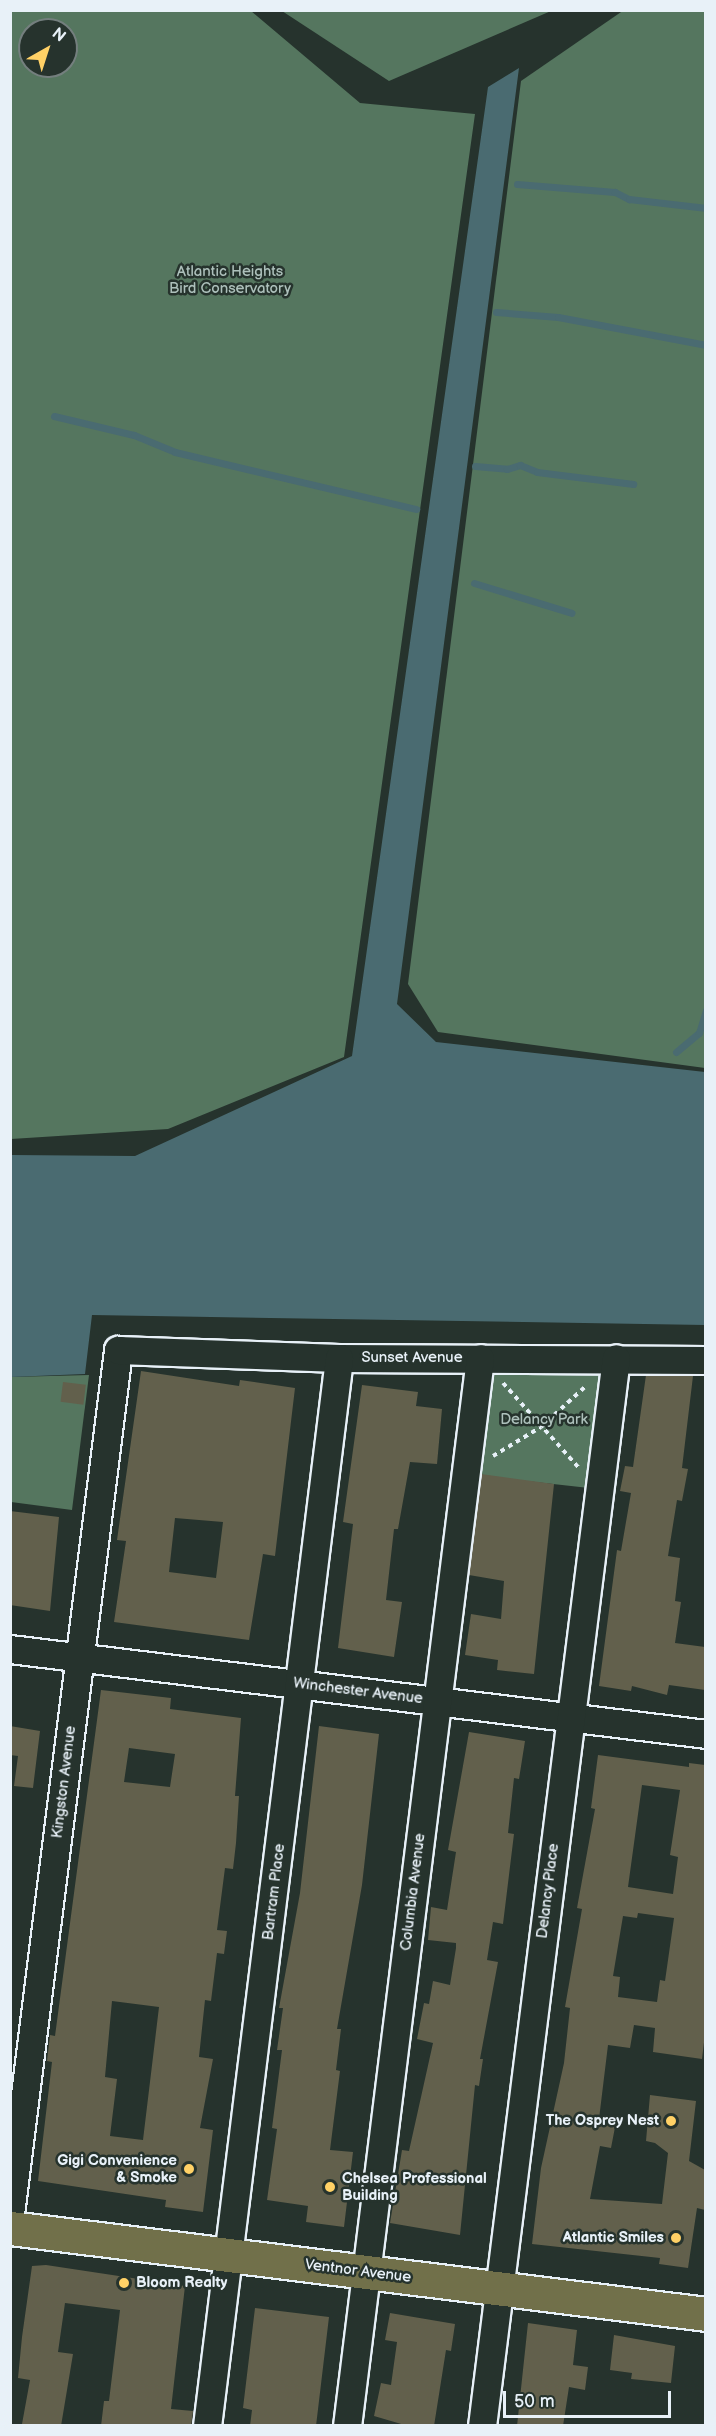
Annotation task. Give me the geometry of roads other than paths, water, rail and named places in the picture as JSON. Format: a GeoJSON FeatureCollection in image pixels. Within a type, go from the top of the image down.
{"type":"FeatureCollection","features":[{"type":"Feature","properties":{"kind":"main road","name":"Ventnor Avenue"},"geometry":{"type":"LineString","coordinates":[[10,2228],[705,2314]]}},
{"type":"Feature","properties":{"kind":"street","name":"Sunset Avenue"},"geometry":{"type":"LineString","coordinates":[[118,1350],[339,1358],[705,1360]]}},
{"type":"Feature","properties":{"kind":"street","name":"Kingston Avenue"},"geometry":{"type":"LineString","coordinates":[[10,2214],[118,1350]]}},
{"type":"Feature","properties":{"kind":"street","name":"Bartram Place"},"geometry":{"type":"LineString","coordinates":[[207,2426],[339,1358]]}},
{"type":"Feature","properties":{"kind":"street","name":"Columbia Avenue"},"geometry":{"type":"LineString","coordinates":[[347,2426],[480,1358]]}},
{"type":"Feature","properties":{"kind":"street","name":"Delancy Place"},"geometry":{"type":"LineString","coordinates":[[482,2426],[569,1717],[616,1358]]}},
{"type":"Feature","properties":{"kind":"street","name":"Winchester Avenue"},"geometry":{"type":"LineString","coordinates":[[10,1649],[705,1734]]}},
{"type":"Feature","properties":{"kind":"water"},"geometry":{"type":"Polygon","coordinates":[[[519,68],[397,1004],[436,1042],[705,1072],[705,1325],[92,1315],[85,1374],[11,1377],[11,1155],[135,1156],[352,1056],[488,87],[519,68]]]}},
{"type":"Feature","properties":{"kind":"waterway"},"geometry":{"type":"LineString","coordinates":[[517,184],[615,192],[629,199],[706,208]]}},
{"type":"Feature","properties":{"kind":"waterway"},"geometry":{"type":"LineString","coordinates":[[496,312],[558,317],[706,345]]}},
{"type":"Feature","properties":{"kind":"waterway"},"geometry":{"type":"LineString","coordinates":[[54,416],[134,435],[175,452],[416,509]]}},
{"type":"Feature","properties":{"kind":"waterway"},"geometry":{"type":"LineString","coordinates":[[475,466],[507,469],[520,465],[537,472],[633,484]]}},
{"type":"Feature","properties":{"kind":"waterway"},"geometry":{"type":"LineString","coordinates":[[474,583],[572,613]]}},
{"type":"Feature","properties":{"kind":"waterway"},"geometry":{"type":"LineString","coordinates":[[676,1052],[699,1033],[706,1010]]}},
{"type":"Feature","properties":{"kind":"place","name":"The Osprey Nest"},"geometry":{"type":"Point","coordinates":[671,2121]}},
{"type":"Feature","properties":{"kind":"place","name":"Gigi Convenience & Smoke"},"geometry":{"type":"Point","coordinates":[189,2169]}},
{"type":"Feature","properties":{"kind":"place","name":"Chelsea Professional Building"},"geometry":{"type":"Point","coordinates":[330,2187]}},
{"type":"Feature","properties":{"kind":"place","name":"Atlantic Smiles"},"geometry":{"type":"Point","coordinates":[676,2238]}},
{"type":"Feature","properties":{"kind":"place","name":"Bloom Realty"},"geometry":{"type":"Point","coordinates":[124,2283]}},
{"type":"Feature","properties":{"kind":"park label","name":"Atlantic Heights Bird Conservatory"},"geometry":{"type":"Point","coordinates":[230,280]}},
{"type":"Feature","properties":{"kind":"park label","name":"Delancy Park"},"geometry":{"type":"Point","coordinates":[544,1420]}}]}
